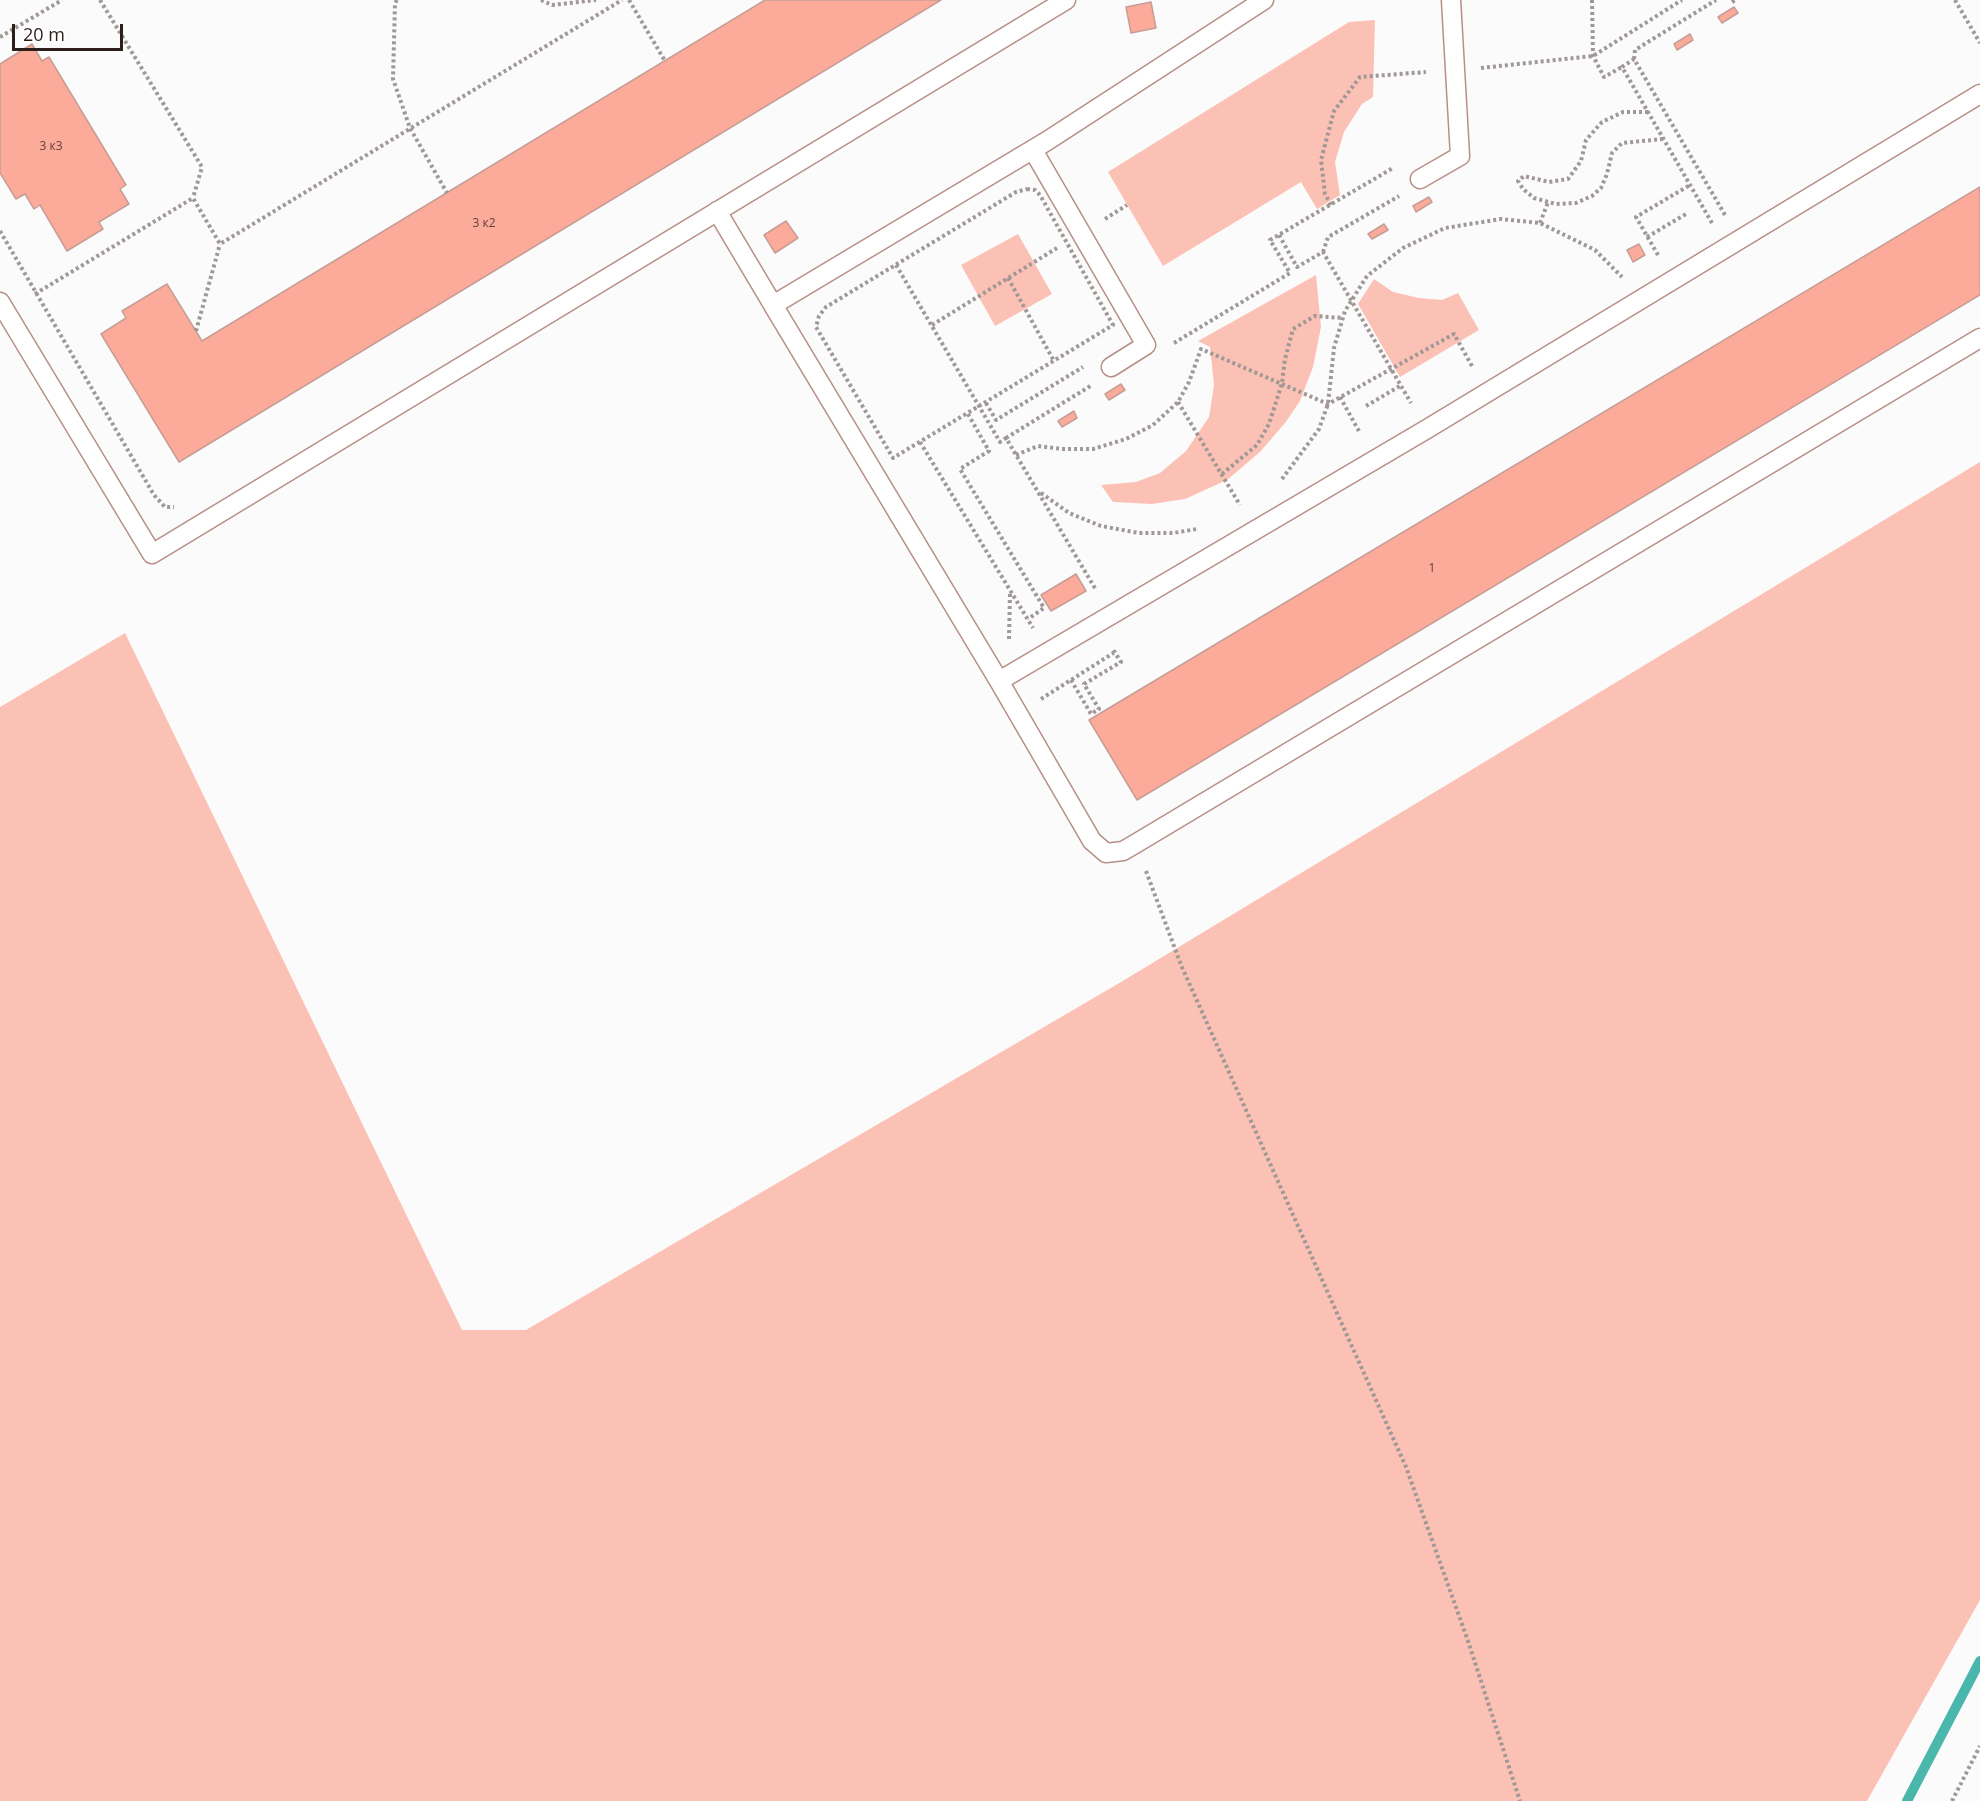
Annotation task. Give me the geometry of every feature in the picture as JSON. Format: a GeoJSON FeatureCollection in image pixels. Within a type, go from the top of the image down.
{"type":"FeatureCollection","features":[{"type":"Feature","properties":{"kind":"lane"},"geometry":{"type":"LineString","coordinates":[[3,307],[152,554],[1066,0]]}},
{"type":"Feature","properties":{"kind":"lane"},"geometry":{"type":"LineString","coordinates":[[773,305],[1033,150],[1264,0]]}},
{"type":"Feature","properties":{"kind":"lane"},"geometry":{"type":"LineString","coordinates":[[1420,179],[1460,156],[1451,0]]}},
{"type":"Feature","properties":{"kind":"lane"},"geometry":{"type":"LineString","coordinates":[[999,681],[1427,429],[1980,94]]}},
{"type":"Feature","properties":{"kind":"lane"},"geometry":{"type":"LineString","coordinates":[[1033,150],[1074,238],[1146,345],[1111,368]]}},
{"type":"Feature","properties":{"kind":"lane"},"geometry":{"type":"LineString","coordinates":[[717,211],[999,681],[1092,842],[1106,853],[1123,851],[1135,844],[1980,338]]}},
{"type":"Feature","properties":{"kind":"path"},"geometry":{"type":"LineString","coordinates":[[0,37],[62,0]]}},
{"type":"Feature","properties":{"kind":"path"},"geometry":{"type":"LineString","coordinates":[[3,307],[36,293],[193,198],[202,167],[100,0]]}},
{"type":"Feature","properties":{"kind":"path"},"geometry":{"type":"LineString","coordinates":[[397,0],[395,3],[393,79],[410,128],[447,192]]}},
{"type":"Feature","properties":{"kind":"path"},"geometry":{"type":"LineString","coordinates":[[541,0],[552,4],[596,0]]}},
{"type":"Feature","properties":{"kind":"path"},"geometry":{"type":"LineString","coordinates":[[196,331],[220,244],[622,0]]}},
{"type":"Feature","properties":{"kind":"path"},"geometry":{"type":"LineString","coordinates":[[629,0],[665,61]]}},
{"type":"Feature","properties":{"kind":"path"},"geometry":{"type":"LineString","coordinates":[[1592,0],[1593,56],[1604,77],[1634,59]]}},
{"type":"Feature","properties":{"kind":"path"},"geometry":{"type":"LineString","coordinates":[[1716,0],[1635,50],[1634,59],[1725,215]]}},
{"type":"Feature","properties":{"kind":"path"},"geometry":{"type":"LineString","coordinates":[[1955,0],[1980,43]]}},
{"type":"Feature","properties":{"kind":"path"},"geometry":{"type":"LineString","coordinates":[[1622,67],[1712,223]]}},
{"type":"Feature","properties":{"kind":"path"},"geometry":{"type":"LineString","coordinates":[[1648,112],[1623,112],[1602,122],[1587,140],[1581,161],[1568,179],[1549,182],[1524,176],[1518,181],[1522,189],[1534,198],[1548,202],[1576,203],[1592,196],[1601,188],[1612,153],[1622,142],[1664,139]]}},
{"type":"Feature","properties":{"kind":"path"},"geometry":{"type":"LineString","coordinates":[[1164,349],[1290,273],[1270,240],[1398,166]]}},
{"type":"Feature","properties":{"kind":"path"},"geometry":{"type":"LineString","coordinates":[[1658,255],[1636,217],[1690,185]]}},
{"type":"Feature","properties":{"kind":"path"},"geometry":{"type":"LineString","coordinates":[[1027,189],[1035,190],[1074,238],[1113,325],[893,458],[816,327],[819,316],[826,307],[1016,192],[1027,189]]}},
{"type":"Feature","properties":{"kind":"path"},"geometry":{"type":"LineString","coordinates":[[193,198],[220,244]]}},
{"type":"Feature","properties":{"kind":"path"},"geometry":{"type":"LineString","coordinates":[[1279,235],[1297,267],[1323,252],[1328,237],[1394,198]]}},
{"type":"Feature","properties":{"kind":"path"},"geometry":{"type":"LineString","coordinates":[[1540,223],[1548,202]]}},
{"type":"Feature","properties":{"kind":"path"},"geometry":{"type":"LineString","coordinates":[[932,325],[1127,205]]}},
{"type":"Feature","properties":{"kind":"path"},"geometry":{"type":"LineString","coordinates":[[1647,237],[1686,214]]}},
{"type":"Feature","properties":{"kind":"path"},"geometry":{"type":"LineString","coordinates":[[1282,479],[1319,429],[1328,404],[1334,348],[1345,311],[1367,276],[1403,248],[1445,228],[1501,219],[1540,223],[1595,250],[1622,277]]}},
{"type":"Feature","properties":{"kind":"path"},"geometry":{"type":"LineString","coordinates":[[0,231],[154,495],[165,507],[177,506]]}},
{"type":"Feature","properties":{"kind":"path"},"geometry":{"type":"LineString","coordinates":[[1323,252],[1411,403]]}},
{"type":"Feature","properties":{"kind":"path"},"geometry":{"type":"LineString","coordinates":[[895,265],[1000,442],[1085,389]]}},
{"type":"Feature","properties":{"kind":"path"},"geometry":{"type":"LineString","coordinates":[[1008,278],[1054,361]]}},
{"type":"Feature","properties":{"kind":"path"},"geometry":{"type":"LineString","coordinates":[[1222,474],[1257,445],[1269,424],[1282,383],[1285,359],[1293,329],[1315,316],[1343,318]]}},
{"type":"Feature","properties":{"kind":"path"},"geometry":{"type":"LineString","coordinates":[[1100,332],[1106,341]]}},
{"type":"Feature","properties":{"kind":"path"},"geometry":{"type":"LineString","coordinates":[[1328,404],[1454,333],[1472,366]]}},
{"type":"Feature","properties":{"kind":"path"},"geometry":{"type":"LineString","coordinates":[[1017,455],[1038,446],[1093,449],[1126,439],[1153,425],[1178,402],[1189,382],[1201,348],[1328,404]]}},
{"type":"Feature","properties":{"kind":"path"},"geometry":{"type":"LineString","coordinates":[[986,403],[996,420],[1092,362]]}},
{"type":"Feature","properties":{"kind":"path"},"geometry":{"type":"LineString","coordinates":[[1366,406],[1401,386]]}},
{"type":"Feature","properties":{"kind":"path"},"geometry":{"type":"LineString","coordinates":[[1340,397],[1360,433]]}},
{"type":"Feature","properties":{"kind":"path"},"geometry":{"type":"LineString","coordinates":[[1178,402],[1240,505]]}},
{"type":"Feature","properties":{"kind":"path"},"geometry":{"type":"LineString","coordinates":[[968,414],[989,451],[960,469],[1044,608],[1028,619]]}},
{"type":"Feature","properties":{"kind":"path"},"geometry":{"type":"LineString","coordinates":[[1006,438],[1096,590]]}},
{"type":"Feature","properties":{"kind":"path"},"geometry":{"type":"LineString","coordinates":[[920,442],[1033,627],[1025,632]]}},
{"type":"Feature","properties":{"kind":"path"},"geometry":{"type":"LineString","coordinates":[[1038,491],[1069,513],[1101,526],[1139,534],[1173,533],[1198,529]]}},
{"type":"Feature","properties":{"kind":"path"},"geometry":{"type":"LineString","coordinates":[[1010,590],[1008,643],[1017,638]]}},
{"type":"Feature","properties":{"kind":"path"},"geometry":{"type":"LineString","coordinates":[[1041,699],[1115,652]]}},
{"type":"Feature","properties":{"kind":"path"},"geometry":{"type":"LineString","coordinates":[[1023,668],[1047,708]]}},
{"type":"Feature","properties":{"kind":"path"},"geometry":{"type":"LineString","coordinates":[[1135,844],[1181,964],[1406,1467],[1468,1641],[1520,1801]]}},
{"type":"Feature","properties":{"kind":"path"},"geometry":{"type":"LineString","coordinates":[[1952,1801],[1980,1746]]}},
{"type":"Feature","properties":{"kind":"shaded area"},"geometry":{"type":"Polygon","coordinates":[[[1375,20],[1373,97],[1362,104],[1344,132],[1335,162],[1340,195],[1317,209],[1301,182],[1163,266],[1108,172],[1349,22],[1375,20]]]}},
{"type":"Feature","properties":{"kind":"shaded area"},"geometry":{"type":"Polygon","coordinates":[[[1018,234],[1052,294],[995,326],[961,265],[1018,234]]]}},
{"type":"Feature","properties":{"kind":"shaded area"},"geometry":{"type":"Polygon","coordinates":[[[1316,275],[1321,327],[1313,367],[1300,401],[1260,452],[1227,480],[1185,499],[1152,504],[1113,502],[1101,485],[1136,482],[1160,473],[1186,451],[1209,417],[1214,385],[1210,347],[1198,341],[1316,275]]]}},
{"type":"Feature","properties":{"kind":"shaded area"},"geometry":{"type":"Polygon","coordinates":[[[1374,279],[1393,292],[1419,298],[1442,300],[1458,293],[1479,330],[1400,377],[1358,304],[1374,279]]]}},
{"type":"Feature","properties":{"kind":"shaded area"},"geometry":{"type":"Polygon","coordinates":[[[1980,462],[1980,1600],[1867,1801],[0,1801],[0,707],[125,633],[462,1330],[526,1330],[1121,982],[1980,462]]]}},
{"type":"Feature","properties":{"kind":"building"},"geometry":{"type":"Polygon","coordinates":[[[765,0],[941,0],[179,462],[101,334],[126,318],[122,311],[167,284],[202,341],[765,0]]]}},
{"type":"Feature","properties":{"kind":"building"},"geometry":{"type":"Polygon","coordinates":[[[1151,2],[1156,28],[1131,33],[1126,7],[1151,2]]]}},
{"type":"Feature","properties":{"kind":"building"},"geometry":{"type":"Polygon","coordinates":[[[1734,7],[1738,13],[1722,23],[1718,17],[1734,7]]]}},
{"type":"Feature","properties":{"kind":"building"},"geometry":{"type":"Polygon","coordinates":[[[1690,34],[1693,40],[1677,50],[1674,44],[1690,34]]]}},
{"type":"Feature","properties":{"kind":"building"},"geometry":{"type":"Polygon","coordinates":[[[32,44],[42,61],[49,57],[126,185],[120,189],[129,204],[99,222],[103,229],[67,251],[40,205],[34,209],[25,194],[16,199],[0,173],[0,64],[32,44]]]}},
{"type":"Feature","properties":{"kind":"building"},"geometry":{"type":"Polygon","coordinates":[[[1980,187],[1980,295],[1137,800],[1089,720],[1980,187]]]}},
{"type":"Feature","properties":{"kind":"building"},"geometry":{"type":"Polygon","coordinates":[[[1429,197],[1432,202],[1416,212],[1413,206],[1429,197]]]}},
{"type":"Feature","properties":{"kind":"building"},"geometry":{"type":"Polygon","coordinates":[[[786,221],[798,238],[775,253],[764,235],[786,221]]]}},
{"type":"Feature","properties":{"kind":"building"},"geometry":{"type":"Polygon","coordinates":[[[1384,224],[1388,230],[1372,239],[1368,234],[1384,224]]]}},
{"type":"Feature","properties":{"kind":"building"},"geometry":{"type":"Polygon","coordinates":[[[1639,244],[1645,255],[1633,262],[1627,250],[1639,244]]]}},
{"type":"Feature","properties":{"kind":"building"},"geometry":{"type":"Polygon","coordinates":[[[1121,384],[1125,390],[1109,400],[1105,394],[1121,384]]]}},
{"type":"Feature","properties":{"kind":"building"},"geometry":{"type":"Polygon","coordinates":[[[1074,411],[1077,418],[1062,427],[1058,421],[1074,411]]]}},
{"type":"Feature","properties":{"kind":"building"},"geometry":{"type":"Polygon","coordinates":[[[1076,574],[1086,591],[1051,611],[1041,595],[1076,574]]]}},
{"type":"Feature","properties":{"kind":"waterway"},"geometry":{"type":"LineString","coordinates":[[1907,1801],[1980,1661]]}}]}
